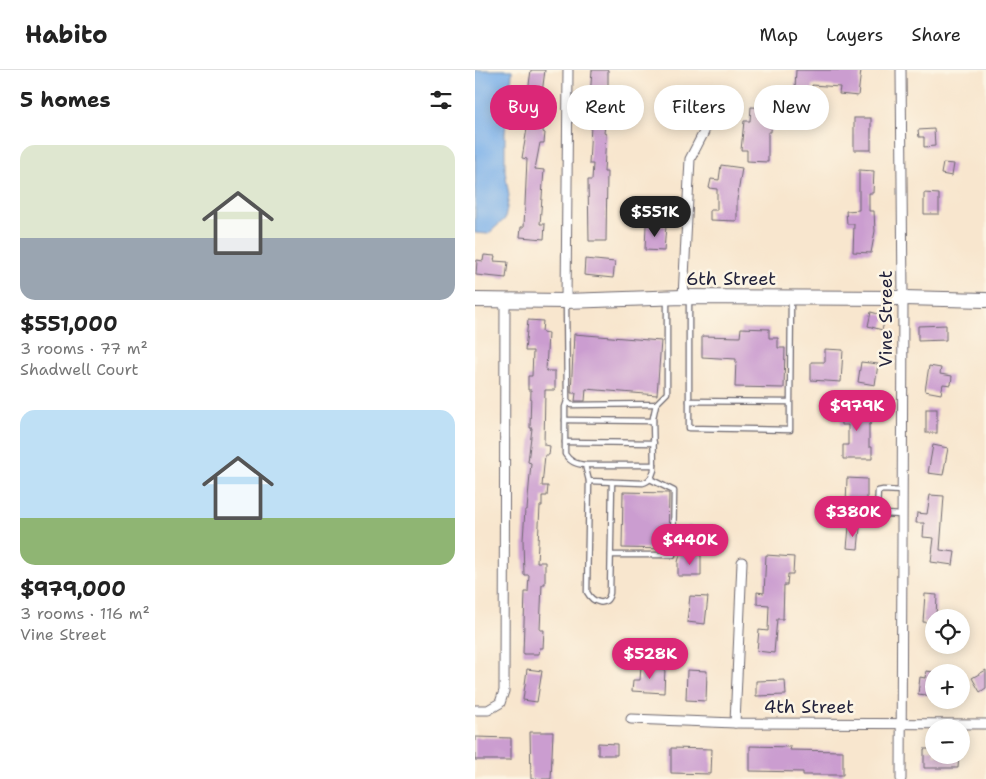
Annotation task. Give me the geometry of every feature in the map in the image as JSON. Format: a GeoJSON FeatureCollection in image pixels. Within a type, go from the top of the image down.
{"type":"FeatureCollection","features":[{"type":"Feature","properties":{"kind":"street"},"geometry":{"type":"LineString","coordinates":[[566,301],[568,70]]}},
{"type":"Feature","properties":{"kind":"street","name":"Vine Street"},"geometry":{"type":"LineString","coordinates":[[901,70],[903,298],[901,779]]}},
{"type":"Feature","properties":{"kind":"street"},"geometry":{"type":"LineString","coordinates":[[686,297],[689,159],[704,132]]}},
{"type":"Feature","properties":{"kind":"street","name":"6th Street"},"geometry":{"type":"LineString","coordinates":[[475,300],[566,301],[686,297],[986,300]]}},
{"type":"Feature","properties":{"kind":"street"},"geometry":{"type":"LineString","coordinates":[[475,710],[488,710],[500,703],[504,692],[505,300]]}},
{"type":"Feature","properties":{"kind":"street"},"geometry":{"type":"LineString","coordinates":[[735,723],[741,562]]}},
{"type":"Feature","properties":{"kind":"street","name":"4th Street"},"geometry":{"type":"LineString","coordinates":[[631,719],[735,723],[986,724]]}},
{"type":"Feature","properties":{"kind":"lane"},"geometry":{"type":"LineString","coordinates":[[686,297],[689,428],[790,430],[791,298]]}},
{"type":"Feature","properties":{"kind":"lane"},"geometry":{"type":"LineString","coordinates":[[589,481],[643,483],[652,476],[654,465],[653,421],[656,404],[667,393],[667,298]]}},
{"type":"Feature","properties":{"kind":"lane"},"geometry":{"type":"LineString","coordinates":[[566,301],[567,401],[565,407],[565,454],[574,463],[585,465],[654,465]]}},
{"type":"Feature","properties":{"kind":"lane"},"geometry":{"type":"LineString","coordinates":[[567,401],[571,405],[656,404]]}},
{"type":"Feature","properties":{"kind":"lane"},"geometry":{"type":"LineString","coordinates":[[689,401],[790,402]]}},
{"type":"Feature","properties":{"kind":"lane"},"geometry":{"type":"LineString","coordinates":[[565,420],[653,421]]}},
{"type":"Feature","properties":{"kind":"lane"},"geometry":{"type":"LineString","coordinates":[[565,442],[654,443]]}},
{"type":"Feature","properties":{"kind":"lane"},"geometry":{"type":"LineString","coordinates":[[585,465],[589,481],[587,592],[591,599],[604,603],[609,599],[612,482]]}},
{"type":"Feature","properties":{"kind":"lane"},"geometry":{"type":"LineString","coordinates":[[611,555],[673,555],[673,491],[650,479]]}},
{"type":"Feature","properties":{"kind":"lane"},"geometry":{"type":"LineString","coordinates":[[902,491],[878,491],[877,509],[883,514],[902,515]]}},
{"type":"Feature","properties":{"kind":"water"},"geometry":{"type":"Polygon","coordinates":[[[475,70],[512,70],[511,85],[490,85],[490,130],[505,130],[505,171],[509,196],[505,219],[488,234],[475,233],[475,70]]]}},
{"type":"Feature","properties":{"kind":"building"},"geometry":{"type":"Polygon","coordinates":[[[531,70],[545,70],[543,85],[529,85],[531,70]]]}},
{"type":"Feature","properties":{"kind":"building"},"geometry":{"type":"Polygon","coordinates":[[[592,70],[608,70],[608,85],[591,85],[592,70]]]}},
{"type":"Feature","properties":{"kind":"building"},"geometry":{"type":"Polygon","coordinates":[[[796,70],[861,70],[858,96],[839,94],[840,87],[829,85],[795,85],[796,70]]]}},
{"type":"Feature","properties":{"kind":"building"},"geometry":{"type":"Polygon","coordinates":[[[751,107],[754,107],[754,130],[771,130],[771,132],[768,132],[768,162],[747,161],[747,150],[741,150],[744,121],[750,121],[751,107]]]}},
{"type":"Feature","properties":{"kind":"building"},"geometry":{"type":"Polygon","coordinates":[[[854,118],[871,118],[871,150],[854,150],[854,118]]]}},
{"type":"Feature","properties":{"kind":"building"},"geometry":{"type":"Polygon","coordinates":[[[934,129],[935,146],[924,147],[924,137],[919,137],[918,130],[934,129]]]}},
{"type":"Feature","properties":{"kind":"building"},"geometry":{"type":"Polygon","coordinates":[[[527,130],[543,130],[545,133],[544,143],[540,143],[535,169],[544,170],[540,224],[545,224],[544,239],[520,237],[521,227],[524,227],[527,159],[522,158],[527,130]]]}},
{"type":"Feature","properties":{"kind":"building"},"geometry":{"type":"Polygon","coordinates":[[[591,130],[604,130],[606,134],[604,172],[607,172],[606,241],[589,241],[588,180],[592,180],[593,164],[589,164],[591,130]]]}},
{"type":"Feature","properties":{"kind":"building"},"geometry":{"type":"Polygon","coordinates":[[[943,163],[954,164],[952,176],[941,174],[943,163]]]}},
{"type":"Feature","properties":{"kind":"building"},"geometry":{"type":"Polygon","coordinates":[[[721,165],[742,168],[737,200],[737,221],[710,220],[710,210],[717,210],[717,189],[709,188],[711,179],[719,180],[721,165]]]}},
{"type":"Feature","properties":{"kind":"building"},"geometry":{"type":"Polygon","coordinates":[[[859,170],[874,171],[873,193],[869,193],[869,211],[874,211],[875,231],[871,253],[853,252],[854,224],[847,224],[846,211],[859,210],[859,170]]]}},
{"type":"Feature","properties":{"kind":"building"},"geometry":{"type":"Polygon","coordinates":[[[924,193],[939,194],[939,214],[924,214],[924,193]]]}},
{"type":"Feature","properties":{"kind":"building"},"geometry":{"type":"Polygon","coordinates":[[[646,225],[666,226],[664,251],[645,250],[646,225]]]}},
{"type":"Feature","properties":{"kind":"building"},"geometry":{"type":"Polygon","coordinates":[[[484,255],[495,256],[494,261],[508,262],[506,278],[476,275],[477,260],[483,261],[484,255]]]}},
{"type":"Feature","properties":{"kind":"building"},"geometry":{"type":"Polygon","coordinates":[[[585,259],[615,262],[613,278],[584,275],[585,259]]]}},
{"type":"Feature","properties":{"kind":"building"},"geometry":{"type":"Polygon","coordinates":[[[871,312],[886,316],[882,330],[868,326],[871,312]]]}},
{"type":"Feature","properties":{"kind":"building"},"geometry":{"type":"Polygon","coordinates":[[[528,320],[543,321],[542,332],[548,333],[546,371],[555,371],[555,390],[545,390],[544,445],[550,446],[549,455],[545,455],[542,486],[548,486],[547,496],[542,496],[542,506],[540,506],[537,562],[545,562],[545,584],[542,584],[540,630],[544,630],[543,648],[540,648],[539,654],[523,654],[525,592],[528,592],[529,575],[524,575],[523,540],[531,463],[528,462],[532,428],[530,428],[531,390],[528,390],[528,376],[532,376],[533,351],[525,351],[528,320]]]}},
{"type":"Feature","properties":{"kind":"building"},"geometry":{"type":"Polygon","coordinates":[[[946,325],[946,340],[918,341],[918,326],[946,325]]]}},
{"type":"Feature","properties":{"kind":"building"},"geometry":{"type":"Polygon","coordinates":[[[741,328],[769,329],[769,338],[778,338],[778,348],[785,348],[784,388],[735,387],[736,359],[702,357],[702,336],[740,337],[741,328]]]}},
{"type":"Feature","properties":{"kind":"building"},"geometry":{"type":"Polygon","coordinates":[[[574,334],[661,341],[657,395],[586,389],[585,401],[575,401],[576,393],[571,393],[574,334]]]}},
{"type":"Feature","properties":{"kind":"building"},"geometry":{"type":"Polygon","coordinates":[[[825,349],[843,350],[841,382],[811,380],[811,362],[825,362],[825,349]]]}},
{"type":"Feature","properties":{"kind":"building"},"geometry":{"type":"Polygon","coordinates":[[[861,362],[878,364],[875,385],[858,382],[861,362]]]}},
{"type":"Feature","properties":{"kind":"building"},"geometry":{"type":"Polygon","coordinates":[[[929,366],[941,368],[940,374],[952,376],[951,385],[943,384],[941,394],[925,391],[929,366]]]}},
{"type":"Feature","properties":{"kind":"building"},"geometry":{"type":"Polygon","coordinates":[[[871,405],[869,447],[872,447],[872,459],[843,459],[843,445],[848,445],[848,425],[841,425],[840,406],[871,405]]]}},
{"type":"Feature","properties":{"kind":"building"},"geometry":{"type":"Polygon","coordinates":[[[926,409],[937,409],[937,433],[926,433],[926,409]]]}},
{"type":"Feature","properties":{"kind":"building"},"geometry":{"type":"Polygon","coordinates":[[[933,445],[948,448],[943,475],[928,473],[933,445]]]}},
{"type":"Feature","properties":{"kind":"building"},"geometry":{"type":"Polygon","coordinates":[[[847,478],[867,479],[867,505],[846,505],[847,478]]]}},
{"type":"Feature","properties":{"kind":"building"},"geometry":{"type":"Polygon","coordinates":[[[623,492],[669,493],[668,549],[622,548],[623,492]]]}},
{"type":"Feature","properties":{"kind":"building"},"geometry":{"type":"Polygon","coordinates":[[[930,495],[944,496],[940,550],[955,552],[953,565],[931,562],[934,538],[923,537],[924,523],[916,523],[917,513],[927,514],[930,495]]]}},
{"type":"Feature","properties":{"kind":"building"},"geometry":{"type":"Polygon","coordinates":[[[688,526],[706,530],[703,544],[685,539],[688,526]]]}},
{"type":"Feature","properties":{"kind":"building"},"geometry":{"type":"Polygon","coordinates":[[[849,527],[860,528],[858,549],[847,548],[849,527]]]}},
{"type":"Feature","properties":{"kind":"building"},"geometry":{"type":"Polygon","coordinates":[[[680,555],[701,555],[701,576],[678,576],[680,555]]]}},
{"type":"Feature","properties":{"kind":"building"},"geometry":{"type":"Polygon","coordinates":[[[766,555],[794,557],[793,574],[788,574],[787,585],[784,585],[783,619],[777,619],[774,653],[757,651],[759,630],[768,631],[769,605],[757,604],[757,592],[764,593],[766,555]]]}},
{"type":"Feature","properties":{"kind":"building"},"geometry":{"type":"Polygon","coordinates":[[[925,594],[937,595],[936,609],[925,609],[925,622],[923,622],[925,594]]]}},
{"type":"Feature","properties":{"kind":"building"},"geometry":{"type":"Polygon","coordinates":[[[690,596],[708,597],[705,624],[687,622],[690,596]]]}},
{"type":"Feature","properties":{"kind":"building"},"geometry":{"type":"Polygon","coordinates":[[[641,666],[665,668],[664,693],[632,691],[633,680],[640,680],[641,666]]]}},
{"type":"Feature","properties":{"kind":"building"},"geometry":{"type":"Polygon","coordinates":[[[527,669],[542,671],[537,702],[523,700],[527,669]]]}},
{"type":"Feature","properties":{"kind":"building"},"geometry":{"type":"Polygon","coordinates":[[[687,670],[707,671],[706,701],[686,700],[687,670]]]}},
{"type":"Feature","properties":{"kind":"building"},"geometry":{"type":"Polygon","coordinates":[[[986,670],[986,688],[980,692],[972,678],[986,670]]]}},
{"type":"Feature","properties":{"kind":"building"},"geometry":{"type":"Polygon","coordinates":[[[920,677],[925,678],[925,695],[918,694],[920,677]]]}},
{"type":"Feature","properties":{"kind":"building"},"geometry":{"type":"Polygon","coordinates":[[[785,680],[786,695],[756,696],[756,681],[785,680]]]}},
{"type":"Feature","properties":{"kind":"building"},"geometry":{"type":"Polygon","coordinates":[[[530,732],[553,732],[551,779],[531,779],[530,732]]]}},
{"type":"Feature","properties":{"kind":"building"},"geometry":{"type":"Polygon","coordinates":[[[475,737],[511,738],[511,760],[475,760],[475,737]]]}},
{"type":"Feature","properties":{"kind":"building"},"geometry":{"type":"Polygon","coordinates":[[[598,743],[617,744],[617,755],[598,755],[598,743]]]}},
{"type":"Feature","properties":{"kind":"building"},"geometry":{"type":"Polygon","coordinates":[[[750,746],[791,747],[790,750],[843,751],[843,775],[803,775],[803,772],[750,771],[750,746]]]}},
{"type":"Feature","properties":{"kind":"building"},"geometry":{"type":"Polygon","coordinates":[[[671,748],[712,749],[711,774],[671,773],[671,748]]]}},
{"type":"Feature","properties":{"kind":"building"},"geometry":{"type":"Polygon","coordinates":[[[924,749],[925,764],[958,764],[958,768],[924,768],[924,749]]]}}]}
